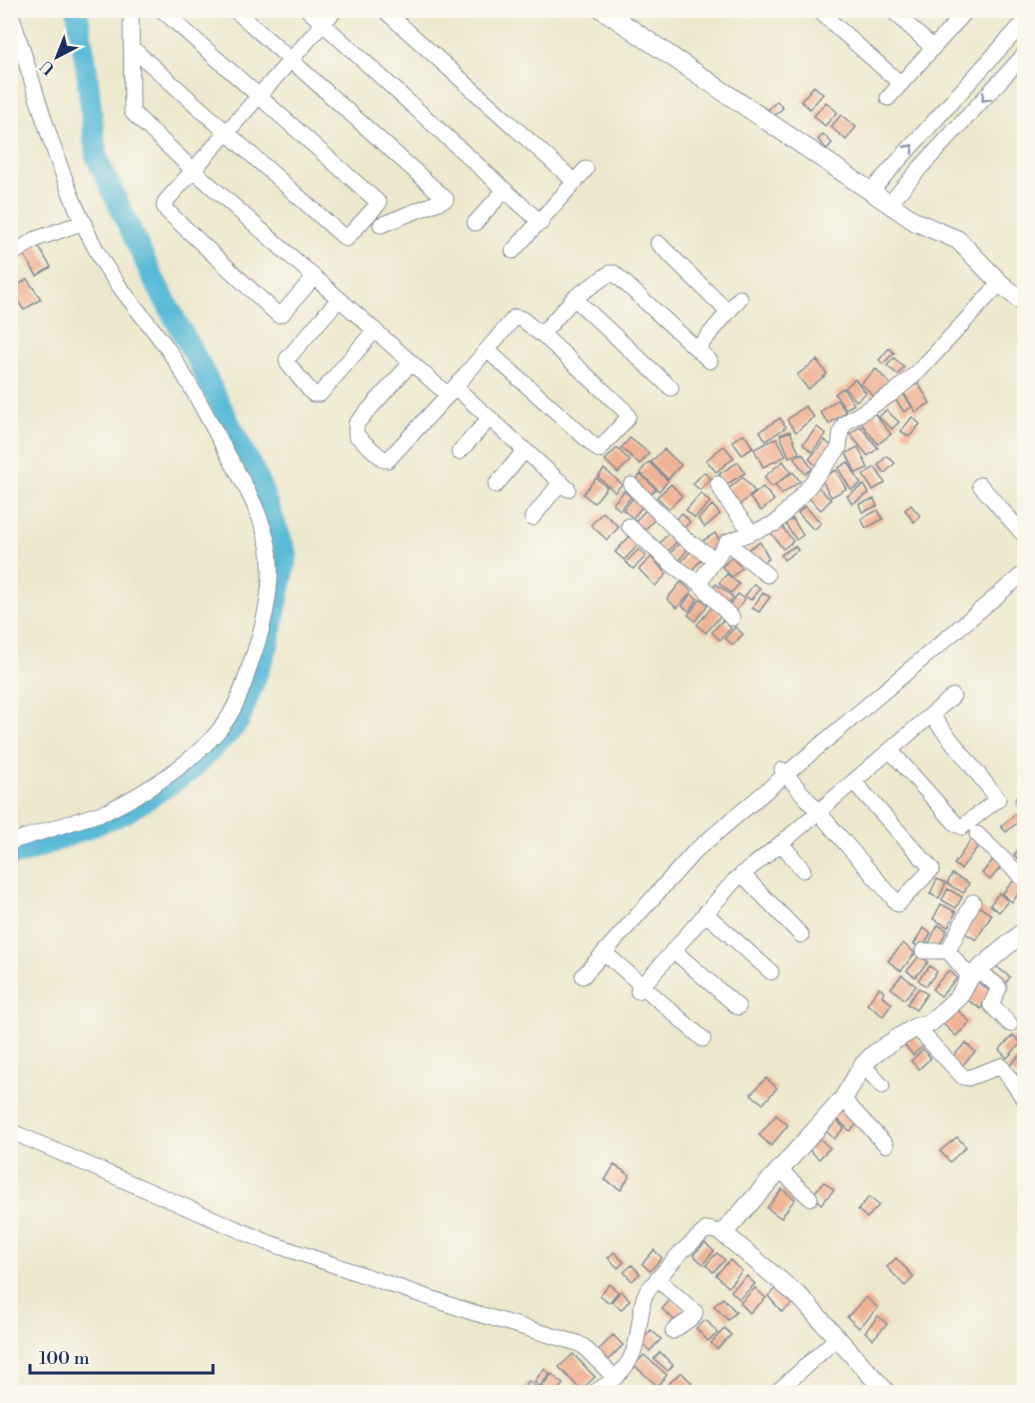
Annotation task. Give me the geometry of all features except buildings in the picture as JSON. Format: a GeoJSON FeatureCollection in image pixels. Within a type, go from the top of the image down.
{"type":"FeatureCollection","features":[{"type":"Feature","properties":{"kind":"street"},"geometry":{"type":"LineString","coordinates":[[131,10],[132,112],[193,170],[411,363],[490,418],[564,485],[532,518]]}},
{"type":"Feature","properties":{"kind":"street"},"geometry":{"type":"LineString","coordinates":[[131,47],[346,239],[379,203],[162,10]]}},
{"type":"Feature","properties":{"kind":"street"},"geometry":{"type":"LineString","coordinates":[[235,10],[446,199],[381,225]]}},
{"type":"Feature","properties":{"kind":"street"},"geometry":{"type":"LineString","coordinates":[[308,10],[541,223]]}},
{"type":"Feature","properties":{"kind":"street"},"geometry":{"type":"LineString","coordinates":[[314,277],[282,314],[278,315],[164,208],[165,202],[335,10]]}},
{"type":"Feature","properties":{"kind":"street"},"geometry":{"type":"LineString","coordinates":[[384,10],[575,182]]}},
{"type":"Feature","properties":{"kind":"street"},"geometry":{"type":"LineString","coordinates":[[603,10],[916,222],[958,240],[1000,283],[1024,303]]}},
{"type":"Feature","properties":{"kind":"street"},"geometry":{"type":"LineString","coordinates":[[818,10],[901,84]]}},
{"type":"Feature","properties":{"kind":"street"},"geometry":{"type":"LineString","coordinates":[[892,10],[933,48]]}},
{"type":"Feature","properties":{"kind":"street"},"geometry":{"type":"LineString","coordinates":[[10,11],[59,167],[84,222],[100,257],[136,310],[168,349],[195,392],[245,486],[265,533],[269,553],[270,581],[262,633],[239,698],[219,731],[201,750],[123,804],[108,811],[10,842]]}},
{"type":"Feature","properties":{"kind":"street"},"geometry":{"type":"LineString","coordinates":[[888,98],[966,11]]}},
{"type":"Feature","properties":{"kind":"street"},"geometry":{"type":"LineString","coordinates":[[870,192],[1024,22]]}},
{"type":"Feature","properties":{"kind":"street"},"geometry":{"type":"LineString","coordinates":[[889,204],[1024,55]]}},
{"type":"Feature","properties":{"kind":"street"},"geometry":{"type":"LineString","coordinates":[[513,251],[541,223],[586,169]]}},
{"type":"Feature","properties":{"kind":"street"},"geometry":{"type":"LineString","coordinates":[[475,223],[505,190]]}},
{"type":"Feature","properties":{"kind":"street"},"geometry":{"type":"LineString","coordinates":[[10,255],[36,239],[84,222]]}},
{"type":"Feature","properties":{"kind":"street"},"geometry":{"type":"LineString","coordinates":[[658,243],[728,312]]}},
{"type":"Feature","properties":{"kind":"street"},"geometry":{"type":"LineString","coordinates":[[543,334],[574,298],[614,273],[710,362]]}},
{"type":"Feature","properties":{"kind":"street"},"geometry":{"type":"LineString","coordinates":[[699,583],[727,542],[776,523],[806,490],[838,448],[844,423],[893,393],[919,371],[1000,283]]}},
{"type":"Feature","properties":{"kind":"street"},"geometry":{"type":"LineString","coordinates":[[574,298],[671,388]]}},
{"type":"Feature","properties":{"kind":"street"},"geometry":{"type":"LineString","coordinates":[[697,349],[740,298]]}},
{"type":"Feature","properties":{"kind":"street"},"geometry":{"type":"LineString","coordinates":[[339,299],[287,359],[288,364],[313,394],[320,394],[375,330]]}},
{"type":"Feature","properties":{"kind":"street"},"geometry":{"type":"LineString","coordinates":[[411,363],[356,424],[356,435],[384,460],[388,460],[452,391],[515,317],[522,319],[543,334],[624,410],[626,420],[599,450],[487,350]]}},
{"type":"Feature","properties":{"kind":"street"},"geometry":{"type":"LineString","coordinates":[[459,453],[490,418]]}},
{"type":"Feature","properties":{"kind":"street"},"geometry":{"type":"LineString","coordinates":[[496,485],[525,450]]}},
{"type":"Feature","properties":{"kind":"street"},"geometry":{"type":"LineString","coordinates":[[718,484],[751,532]]}},
{"type":"Feature","properties":{"kind":"street"},"geometry":{"type":"LineString","coordinates":[[631,485],[685,539],[716,560]]}},
{"type":"Feature","properties":{"kind":"street"},"geometry":{"type":"LineString","coordinates":[[980,485],[1024,535]]}},
{"type":"Feature","properties":{"kind":"street"},"geometry":{"type":"LineString","coordinates":[[629,526],[674,566],[699,583],[732,618]]}},
{"type":"Feature","properties":{"kind":"street"},"geometry":{"type":"LineString","coordinates":[[727,542],[766,575]]}},
{"type":"Feature","properties":{"kind":"street"},"geometry":{"type":"LineString","coordinates":[[583,976],[695,851],[784,772],[1024,573]]}},
{"type":"Feature","properties":{"kind":"street"},"geometry":{"type":"LineString","coordinates":[[640,988],[705,912],[742,874],[854,782],[953,696]]}},
{"type":"Feature","properties":{"kind":"street"},"geometry":{"type":"LineString","coordinates":[[890,750],[956,824],[962,826],[998,799],[931,715]]}},
{"type":"Feature","properties":{"kind":"street"},"geometry":{"type":"LineString","coordinates":[[784,772],[898,904],[932,869],[854,782]]}},
{"type":"Feature","properties":{"kind":"street"},"geometry":{"type":"LineString","coordinates":[[977,834],[1024,879]]}},
{"type":"Feature","properties":{"kind":"street"},"geometry":{"type":"LineString","coordinates":[[781,843],[803,870]]}},
{"type":"Feature","properties":{"kind":"street"},"geometry":{"type":"LineString","coordinates":[[742,874],[801,935]]}},
{"type":"Feature","properties":{"kind":"street"},"geometry":{"type":"LineString","coordinates":[[948,951],[972,902]]}},
{"type":"Feature","properties":{"kind":"street"},"geometry":{"type":"LineString","coordinates":[[705,912],[771,972]]}},
{"type":"Feature","properties":{"kind":"street"},"geometry":{"type":"LineString","coordinates":[[723,1233],[843,1099],[862,1065],[874,1054],[916,1027],[930,1023],[959,997],[974,973],[1024,931]]}},
{"type":"Feature","properties":{"kind":"street"},"geometry":{"type":"LineString","coordinates":[[673,950],[738,1007]]}},
{"type":"Feature","properties":{"kind":"street"},"geometry":{"type":"LineString","coordinates":[[923,951],[948,951],[974,973],[998,986],[990,1003],[992,1008],[1010,1024]]}},
{"type":"Feature","properties":{"kind":"street"},"geometry":{"type":"LineString","coordinates":[[605,953],[640,988],[703,1039]]}},
{"type":"Feature","properties":{"kind":"street"},"geometry":{"type":"LineString","coordinates":[[916,1027],[963,1077],[975,1077],[1001,1066],[1024,1099]]}},
{"type":"Feature","properties":{"kind":"street"},"geometry":{"type":"LineString","coordinates":[[862,1065],[882,1086]]}},
{"type":"Feature","properties":{"kind":"street"},"geometry":{"type":"LineString","coordinates":[[843,1099],[886,1145]]}},
{"type":"Feature","properties":{"kind":"street"},"geometry":{"type":"LineString","coordinates":[[10,1131],[267,1242],[465,1310],[577,1343],[615,1378]]}},
{"type":"Feature","properties":{"kind":"street"},"geometry":{"type":"LineString","coordinates":[[779,1169],[810,1198]]}},
{"type":"Feature","properties":{"kind":"street"},"geometry":{"type":"LineString","coordinates":[[595,1392],[615,1378],[629,1363],[634,1353],[644,1297],[680,1253],[707,1229],[723,1233],[801,1298],[886,1392]]}},
{"type":"Feature","properties":{"kind":"street"},"geometry":{"type":"LineString","coordinates":[[657,1279],[695,1312],[694,1316],[673,1331]]}},
{"type":"Feature","properties":{"kind":"street"},"geometry":{"type":"LineString","coordinates":[[777,1392],[836,1339]]}},
{"type":"Feature","properties":{"kind":"waterway"},"geometry":{"type":"LineString","coordinates":[[10,856],[26,852],[125,813],[189,772],[238,723],[268,645],[287,555],[257,478],[152,276],[96,156],[87,72],[77,10]]}}]}
